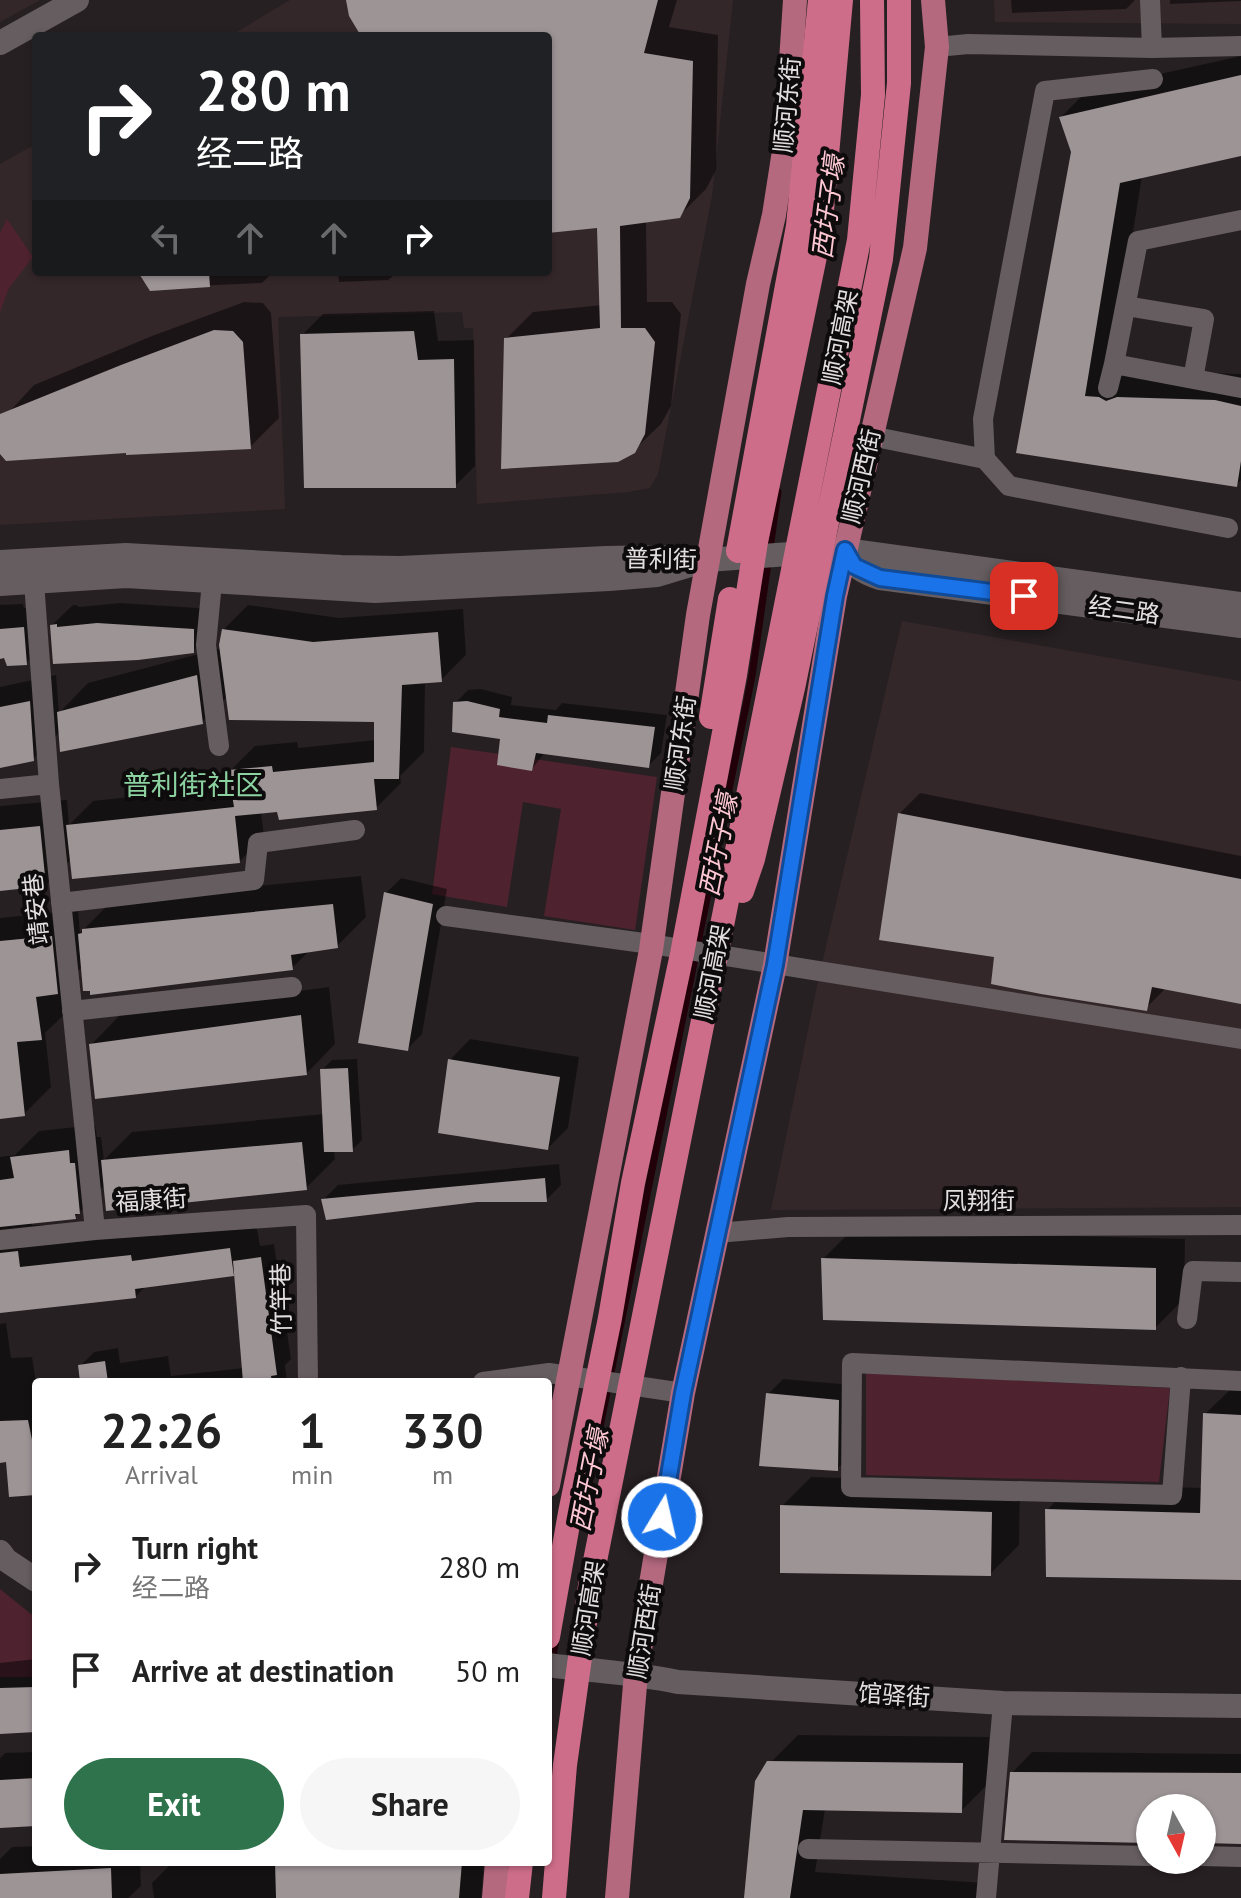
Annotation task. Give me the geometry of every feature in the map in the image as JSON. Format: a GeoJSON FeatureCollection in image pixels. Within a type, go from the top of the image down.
{"type":"FeatureCollection","features":[{"type":"Feature","properties":{"kind":"highway"},"geometry":{"type":"LineString","coordinates":[[688,952],[708,733],[798,226],[820,0]]}},
{"type":"Feature","properties":{"kind":"highway","name":"顺河高架"},"geometry":{"type":"LineString","coordinates":[[552,1614],[633,1183],[688,952],[756,542],[820,232],[841,0]]}},
{"type":"Feature","properties":{"kind":"highway","name":"顺河高架"},"geometry":{"type":"LineString","coordinates":[[554,1898],[565,1765],[590,1586],[859,240],[873,95],[872,0]]}},
{"type":"Feature","properties":{"kind":"highway"},"geometry":{"type":"LineString","coordinates":[[708,996],[753,859],[790,704],[881,259],[899,83],[899,0]]}},
{"type":"Feature","properties":{"kind":"highway"},"geometry":{"type":"LineString","coordinates":[[517,1898],[521,1866]]}},
{"type":"Feature","properties":{"kind":"main road","name":"顺河东街"},"geometry":{"type":"LineString","coordinates":[[552,1464],[651,944],[707,560],[786,138],[795,0]]}},
{"type":"Feature","properties":{"kind":"main road","name":"顺河西街"},"geometry":{"type":"LineString","coordinates":[[926,0],[937,47]]}},
{"type":"Feature","properties":{"kind":"main road","name":"顺河西街"},"geometry":{"type":"LineString","coordinates":[[617,1898],[636,1673],[683,1393],[775,965],[835,596],[915,248],[937,47],[933,0]]}},
{"type":"Feature","properties":{"kind":"main road"},"geometry":{"type":"LineString","coordinates":[[494,1898],[497,1866]]}},
{"type":"Feature","properties":{"kind":"street"},"geometry":{"type":"LineString","coordinates":[[0,43],[77,0]]}},
{"type":"Feature","properties":{"kind":"street"},"geometry":{"type":"LineString","coordinates":[[1150,0],[1152,48]]}},
{"type":"Feature","properties":{"kind":"street"},"geometry":{"type":"LineString","coordinates":[[937,47],[968,44],[1152,48],[1241,46]]}},
{"type":"Feature","properties":{"kind":"street"},"geometry":{"type":"LineString","coordinates":[[985,459],[983,419],[1045,91],[1153,79]]}},
{"type":"Feature","properties":{"kind":"street"},"geometry":{"type":"LineString","coordinates":[[1108,388],[1138,241],[1241,220]]}},
{"type":"Feature","properties":{"kind":"street"},"geometry":{"type":"LineString","coordinates":[[1126,306],[1204,319],[1193,379]]}},
{"type":"Feature","properties":{"kind":"street"},"geometry":{"type":"LineString","coordinates":[[1114,364],[1241,388]]}},
{"type":"Feature","properties":{"kind":"street"},"geometry":{"type":"LineString","coordinates":[[871,436],[985,459],[1009,486],[1228,528]]}},
{"type":"Feature","properties":{"kind":"street"},"geometry":{"type":"LineString","coordinates":[[707,560],[845,550]]}},
{"type":"Feature","properties":{"kind":"street","name":"经二路"},"geometry":{"type":"LineString","coordinates":[[845,550],[1241,604]]}},
{"type":"Feature","properties":{"kind":"street","name":"经二路"},"geometry":{"type":"LineString","coordinates":[[845,550],[854,566],[880,578],[1241,626]]}},
{"type":"Feature","properties":{"kind":"street","name":"普利街"},"geometry":{"type":"LineString","coordinates":[[0,562],[126,555],[400,568],[619,558],[707,560]]}},
{"type":"Feature","properties":{"kind":"street","name":"普利街"},"geometry":{"type":"LineString","coordinates":[[0,584],[126,576],[375,591],[657,575],[707,560]]}},
{"type":"Feature","properties":{"kind":"street","name":"靖安巷"},"geometry":{"type":"LineString","coordinates":[[34,582],[49,784],[95,1230]]}},
{"type":"Feature","properties":{"kind":"street"},"geometry":{"type":"LineString","coordinates":[[212,582],[206,645],[219,746]]}},
{"type":"Feature","properties":{"kind":"street"},"geometry":{"type":"LineString","coordinates":[[0,789],[49,784]]}},
{"type":"Feature","properties":{"kind":"street"},"geometry":{"type":"LineString","coordinates":[[61,903],[254,880],[258,843],[355,830]]}},
{"type":"Feature","properties":{"kind":"street"},"geometry":{"type":"LineString","coordinates":[[446,916],[651,944],[1241,1039]]}},
{"type":"Feature","properties":{"kind":"street"},"geometry":{"type":"LineString","coordinates":[[72,1011],[292,987]]}},
{"type":"Feature","properties":{"kind":"street","name":"福康街"},"geometry":{"type":"LineString","coordinates":[[0,1240],[306,1215]]}},
{"type":"Feature","properties":{"kind":"street","name":"竹竿巷"},"geometry":{"type":"LineString","coordinates":[[306,1215],[308,1378]]}},
{"type":"Feature","properties":{"kind":"street","name":"凤翔街"},"geometry":{"type":"LineString","coordinates":[[717,1233],[788,1227],[1241,1225]]}},
{"type":"Feature","properties":{"kind":"street"},"geometry":{"type":"LineString","coordinates":[[1187,1319],[1193,1271],[1241,1272]]}},
{"type":"Feature","properties":{"kind":"street"},"geometry":{"type":"LineString","coordinates":[[1181,1377],[1172,1495],[851,1487],[852,1363],[1181,1377],[1241,1381]]}},
{"type":"Feature","properties":{"kind":"street"},"geometry":{"type":"LineString","coordinates":[[512,1378],[549,1373],[683,1393]]}},
{"type":"Feature","properties":{"kind":"street"},"geometry":{"type":"LineString","coordinates":[[0,1552],[6,1560],[32,1577]]}},
{"type":"Feature","properties":{"kind":"street","name":"馆驿街"},"geometry":{"type":"LineString","coordinates":[[552,1666],[615,1674],[636,1673],[678,1682],[1003,1703],[1241,1706]]}},
{"type":"Feature","properties":{"kind":"street"},"geometry":{"type":"LineString","coordinates":[[986,1898],[1003,1703]]}},
{"type":"Feature","properties":{"kind":"street"},"geometry":{"type":"LineString","coordinates":[[808,1849],[1136,1856]]}},
{"type":"Feature","properties":{"kind":"street"},"geometry":{"type":"LineString","coordinates":[[1216,1856],[1241,1857]]}},
{"type":"Feature","properties":{"kind":"shaded area"},"geometry":{"type":"Polygon","coordinates":[[[0,0],[40,0],[0,22],[0,0]]]}},
{"type":"Feature","properties":{"kind":"shaded area"},"geometry":{"type":"Polygon","coordinates":[[[290,0],[733,0],[712,196],[658,474],[650,488],[477,504],[473,328],[464,328],[462,312],[278,317],[285,509],[0,525],[0,164],[32,146],[32,276],[552,276],[552,32],[237,32],[290,0]]]}},
{"type":"Feature","properties":{"kind":"shaded area"},"geometry":{"type":"Polygon","coordinates":[[[994,0],[1241,0],[1241,24],[995,22],[994,0]]]}},
{"type":"Feature","properties":{"kind":"shaded area"},"geometry":{"type":"Polygon","coordinates":[[[7,219],[32,258],[9,288],[0,312],[0,233],[7,219]]]}},
{"type":"Feature","properties":{"kind":"shaded area"},"geometry":{"type":"Polygon","coordinates":[[[902,621],[1241,681],[1241,1207],[771,1210],[820,972],[902,621]]]}},
{"type":"Feature","properties":{"kind":"shaded area"},"geometry":{"type":"Polygon","coordinates":[[[451,747],[657,777],[635,930],[544,916],[561,809],[523,802],[507,907],[432,894],[451,747]]]}},
{"type":"Feature","properties":{"kind":"shaded area"},"geometry":{"type":"Polygon","coordinates":[[[866,1373],[1170,1388],[1159,1482],[866,1475],[866,1373]]]}},
{"type":"Feature","properties":{"kind":"shaded area"},"geometry":{"type":"Polygon","coordinates":[[[0,1589],[32,1615],[32,1677],[0,1677],[0,1589]]]}},
{"type":"Feature","properties":{"kind":"building"},"geometry":{"type":"Polygon","coordinates":[[[346,0],[658,0],[644,53],[693,61],[690,198],[680,218],[620,226],[621,328],[645,328],[655,342],[645,434],[635,453],[618,462],[501,469],[504,338],[600,328],[597,228],[552,233],[552,32],[359,32],[349,16],[346,0]]]}},
{"type":"Feature","properties":{"kind":"building"},"geometry":{"type":"Polygon","coordinates":[[[1241,75],[1241,156],[1120,183],[1085,396],[1106,401],[1117,397],[1215,400],[1241,406],[1241,461],[1237,487],[1016,453],[1071,152],[1059,117],[1241,75]]]}},
{"type":"Feature","properties":{"kind":"building"},"geometry":{"type":"Polygon","coordinates":[[[141,276],[209,276],[210,287],[150,291],[141,276]]]}},
{"type":"Feature","properties":{"kind":"building"},"geometry":{"type":"Polygon","coordinates":[[[214,330],[233,331],[243,342],[251,449],[6,461],[0,454],[0,414],[214,330]]]}},
{"type":"Feature","properties":{"kind":"building"},"geometry":{"type":"Polygon","coordinates":[[[414,331],[418,360],[454,359],[456,488],[304,488],[300,334],[414,331]]]}},
{"type":"Feature","properties":{"kind":"building"},"geometry":{"type":"Polygon","coordinates":[[[97,623],[194,629],[194,653],[138,660],[53,664],[50,625],[97,623]]]}},
{"type":"Feature","properties":{"kind":"building"},"geometry":{"type":"Polygon","coordinates":[[[24,627],[27,665],[7,666],[4,658],[0,659],[0,629],[24,627]]]}},
{"type":"Feature","properties":{"kind":"building"},"geometry":{"type":"Polygon","coordinates":[[[222,629],[313,642],[438,632],[442,682],[402,685],[399,779],[374,779],[377,810],[279,820],[277,812],[235,816],[240,863],[72,879],[66,825],[234,807],[228,770],[272,766],[273,772],[374,762],[374,722],[229,720],[219,645],[222,629]]]}},
{"type":"Feature","properties":{"kind":"building"},"geometry":{"type":"Polygon","coordinates":[[[197,675],[203,724],[60,752],[57,712],[197,675]]]}},
{"type":"Feature","properties":{"kind":"building"},"geometry":{"type":"Polygon","coordinates":[[[30,701],[34,761],[0,768],[0,707],[30,701]]]}},
{"type":"Feature","properties":{"kind":"building"},"geometry":{"type":"Polygon","coordinates":[[[467,701],[500,709],[499,717],[547,723],[548,715],[655,727],[649,768],[536,753],[532,771],[497,765],[500,739],[452,732],[453,702],[467,701]]]}},
{"type":"Feature","properties":{"kind":"building"},"geometry":{"type":"Polygon","coordinates":[[[898,813],[1241,879],[1241,1004],[1152,987],[1147,1011],[1041,994],[991,984],[994,957],[879,940],[898,813]]]}},
{"type":"Feature","properties":{"kind":"building"},"geometry":{"type":"Polygon","coordinates":[[[40,826],[46,886],[0,891],[0,830],[40,826]]]}},
{"type":"Feature","properties":{"kind":"building"},"geometry":{"type":"Polygon","coordinates":[[[384,892],[433,904],[408,1051],[358,1043],[384,892]]]}},
{"type":"Feature","properties":{"kind":"building"},"geometry":{"type":"Polygon","coordinates":[[[333,904],[338,948],[291,955],[293,970],[90,995],[90,991],[83,991],[78,934],[82,933],[82,929],[333,904]]]}},
{"type":"Feature","properties":{"kind":"building"},"geometry":{"type":"Polygon","coordinates":[[[52,936],[58,994],[36,997],[42,1040],[17,1042],[25,1116],[0,1119],[0,941],[52,936]]]}},
{"type":"Feature","properties":{"kind":"building"},"geometry":{"type":"Polygon","coordinates":[[[301,1015],[307,1075],[95,1099],[89,1044],[301,1015]]]}},
{"type":"Feature","properties":{"kind":"building"},"geometry":{"type":"Polygon","coordinates":[[[448,1059],[560,1077],[548,1150],[438,1133],[448,1059]]]}},
{"type":"Feature","properties":{"kind":"building"},"geometry":{"type":"Polygon","coordinates":[[[348,1068],[353,1152],[324,1152],[320,1069],[348,1068]]]}},
{"type":"Feature","properties":{"kind":"building"},"geometry":{"type":"Polygon","coordinates":[[[302,1142],[307,1190],[106,1211],[101,1160],[302,1142]]]}},
{"type":"Feature","properties":{"kind":"building"},"geometry":{"type":"Polygon","coordinates":[[[69,1150],[70,1163],[75,1163],[80,1214],[75,1214],[76,1219],[0,1227],[0,1180],[14,1178],[10,1157],[69,1150]]]}},
{"type":"Feature","properties":{"kind":"building"},"geometry":{"type":"Polygon","coordinates":[[[545,1178],[547,1202],[477,1202],[326,1220],[321,1199],[545,1178]]]}},
{"type":"Feature","properties":{"kind":"building"},"geometry":{"type":"Polygon","coordinates":[[[230,1248],[234,1276],[135,1289],[136,1298],[0,1313],[0,1253],[18,1251],[20,1267],[131,1255],[132,1261],[230,1248]]]}},
{"type":"Feature","properties":{"kind":"building"},"geometry":{"type":"Polygon","coordinates":[[[261,1257],[277,1375],[271,1378],[243,1378],[233,1261],[261,1257]]]}},
{"type":"Feature","properties":{"kind":"building"},"geometry":{"type":"Polygon","coordinates":[[[821,1258],[1156,1268],[1156,1330],[823,1320],[821,1258]]]}},
{"type":"Feature","properties":{"kind":"building"},"geometry":{"type":"Polygon","coordinates":[[[105,1361],[107,1378],[80,1378],[78,1365],[105,1361]]]}},
{"type":"Feature","properties":{"kind":"building"},"geometry":{"type":"Polygon","coordinates":[[[766,1393],[839,1400],[838,1471],[759,1466],[766,1393]]]}},
{"type":"Feature","properties":{"kind":"building"},"geometry":{"type":"Polygon","coordinates":[[[1203,1413],[1241,1415],[1241,1580],[1046,1577],[1045,1509],[1200,1513],[1203,1413]]]}},
{"type":"Feature","properties":{"kind":"building"},"geometry":{"type":"Polygon","coordinates":[[[28,1420],[32,1440],[32,1495],[9,1497],[6,1462],[0,1463],[0,1421],[28,1420]]]}},
{"type":"Feature","properties":{"kind":"building"},"geometry":{"type":"Polygon","coordinates":[[[780,1505],[992,1512],[991,1576],[780,1573],[780,1505]]]}},
{"type":"Feature","properties":{"kind":"building"},"geometry":{"type":"Polygon","coordinates":[[[32,1687],[32,1732],[0,1734],[0,1688],[32,1687]]]}},
{"type":"Feature","properties":{"kind":"building"},"geometry":{"type":"Polygon","coordinates":[[[767,1761],[963,1763],[962,1813],[803,1810],[790,1898],[744,1898],[755,1781],[767,1761]]]}},
{"type":"Feature","properties":{"kind":"building"},"geometry":{"type":"Polygon","coordinates":[[[1010,1772],[1241,1773],[1241,1844],[1216,1843],[1216,1794],[1136,1794],[1136,1843],[1004,1840],[1010,1772]]]}},
{"type":"Feature","properties":{"kind":"building"},"geometry":{"type":"Polygon","coordinates":[[[32,1778],[32,1826],[0,1828],[0,1780],[32,1778]]]}},
{"type":"Feature","properties":{"kind":"building"},"geometry":{"type":"Polygon","coordinates":[[[275,1866],[462,1866],[459,1898],[276,1898],[275,1866]]]}},
{"type":"Feature","properties":{"kind":"building"},"geometry":{"type":"Polygon","coordinates":[[[111,1868],[112,1898],[0,1898],[0,1874],[111,1868]]]}},
{"type":"Feature","properties":{"kind":"waterway","name":"西圩子壕"},"geometry":{"type":"LineString","coordinates":[[585,1501],[752,676],[778,492]]}},
{"type":"Feature","properties":{"kind":"waterway","name":"西圩子壕"},"geometry":{"type":"LineString","coordinates":[[552,1661],[556,1639]]}},
{"type":"Feature","properties":{"kind":"district","name":"普利街社区"},"geometry":{"type":"Point","coordinates":[193,784]}},
{"type":"Feature","properties":{"kind":"route"},"geometry":{"type":"LineString","coordinates":[[662,1517],[683,1393],[775,965],[845,550],[854,566],[880,578],[1024,596]]}}]}
